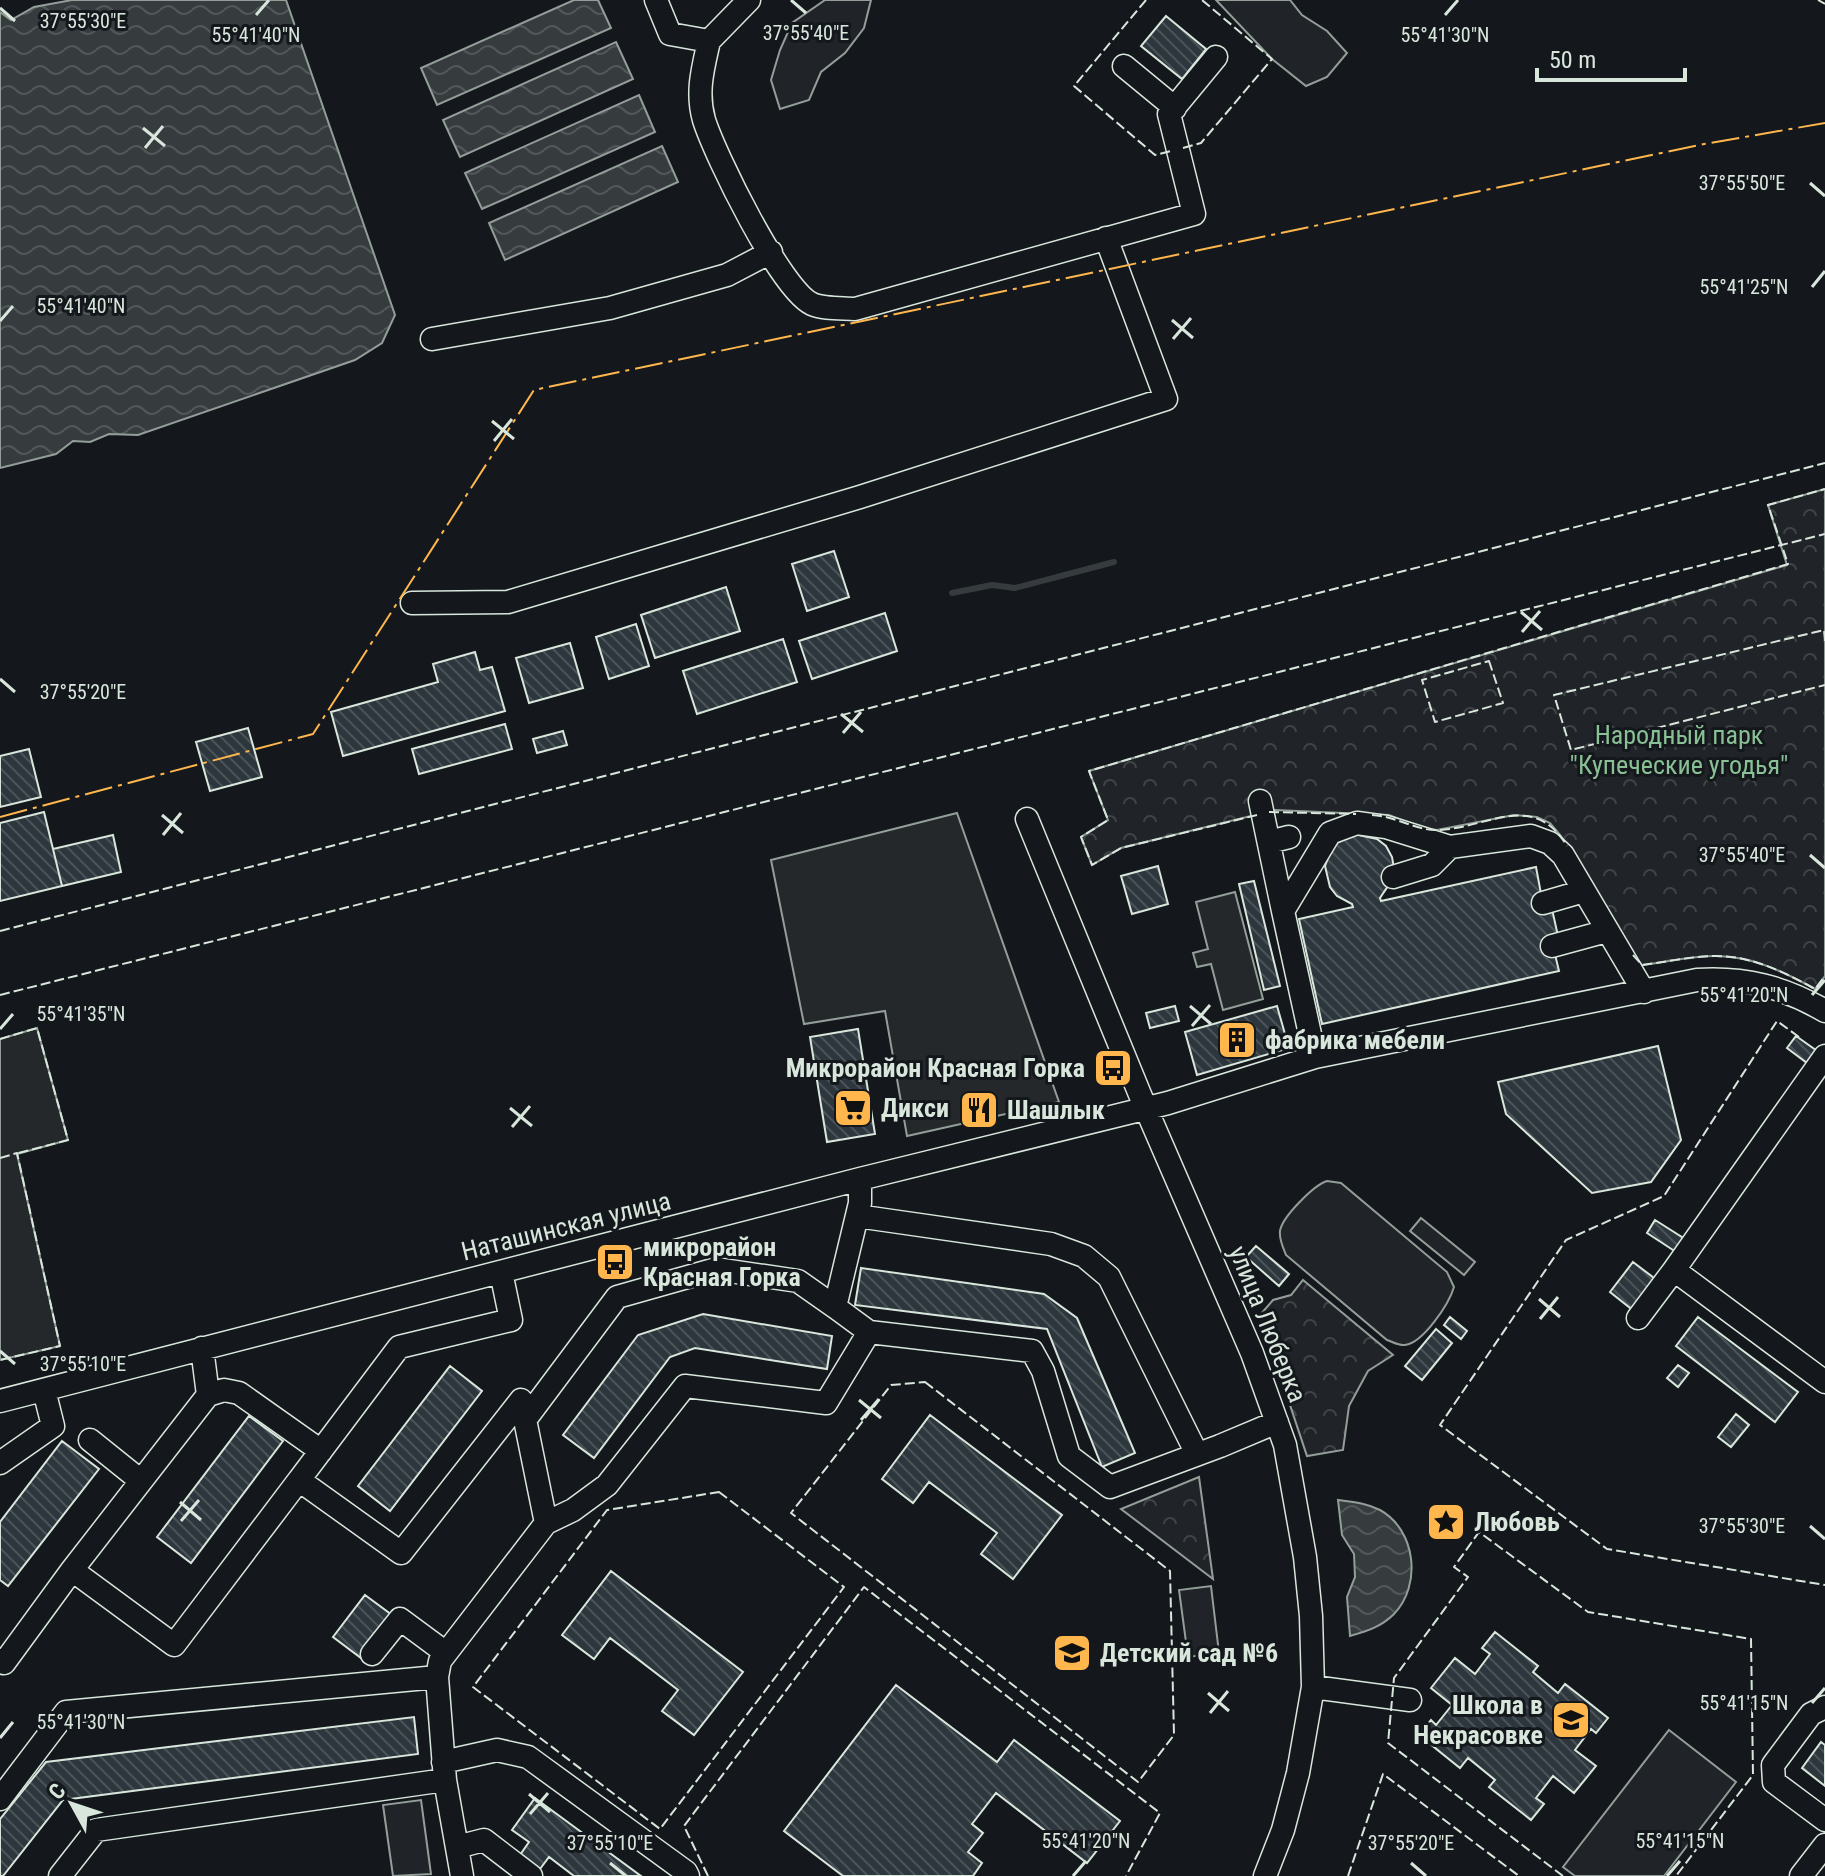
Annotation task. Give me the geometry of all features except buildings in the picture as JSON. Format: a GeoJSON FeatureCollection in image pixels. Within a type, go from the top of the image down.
{"type":"FeatureCollection","features":[{"type":"Feature","properties":{"kind":"street"},"geometry":{"type":"LineString","coordinates":[[656,0],[670,34],[709,41]]}},
{"type":"Feature","properties":{"kind":"street"},"geometry":{"type":"LineString","coordinates":[[749,0],[709,41],[699,84],[704,119],[740,203],[798,294],[813,305],[855,309],[1194,214],[1169,114],[1216,57]]}},
{"type":"Feature","properties":{"kind":"street"},"geometry":{"type":"LineString","coordinates":[[1124,66],[1175,108]]}},
{"type":"Feature","properties":{"kind":"street"},"geometry":{"type":"LineString","coordinates":[[412,603],[508,602],[860,497],[1166,399],[1106,238]]}},
{"type":"Feature","properties":{"kind":"street"},"geometry":{"type":"LineString","coordinates":[[432,339],[610,308],[727,275],[771,252]]}},
{"type":"Feature","properties":{"kind":"street"},"geometry":{"type":"LineString","coordinates":[[1260,801],[1279,840],[1283,911],[1315,1057]]}},
{"type":"Feature","properties":{"kind":"street","name":"улица Люберка"},"geometry":{"type":"LineString","coordinates":[[1027,819],[1146,1109],[1252,1353],[1285,1445],[1305,1557],[1313,1687],[1298,1773],[1283,1830],[1265,1876]]}},
{"type":"Feature","properties":{"kind":"street"},"geometry":{"type":"LineString","coordinates":[[1283,911],[1330,833],[1357,823],[1386,827],[1450,847],[1531,836],[1550,843],[1563,855],[1644,992]]}},
{"type":"Feature","properties":{"kind":"street"},"geometry":{"type":"LineString","coordinates":[[1387,848],[1426,840]]}},
{"type":"Feature","properties":{"kind":"street"},"geometry":{"type":"LineString","coordinates":[[1393,877],[1432,865],[1450,847]]}},
{"type":"Feature","properties":{"kind":"street"},"geometry":{"type":"LineString","coordinates":[[1543,903],[1584,891]]}},
{"type":"Feature","properties":{"kind":"street"},"geometry":{"type":"LineString","coordinates":[[1552,946],[1607,931]]}},
{"type":"Feature","properties":{"kind":"street","name":"Наташинская улица"},"geometry":{"type":"LineString","coordinates":[[0,1401],[860,1179],[1146,1109],[1315,1057],[1697,980],[1728,978],[1769,985],[1825,1011]]}},
{"type":"Feature","properties":{"kind":"street"},"geometry":{"type":"LineString","coordinates":[[1638,1318],[1825,1056]]}},
{"type":"Feature","properties":{"kind":"street"},"geometry":{"type":"LineString","coordinates":[[835,1307],[857,1216],[860,1179]]}},
{"type":"Feature","properties":{"kind":"street"},"geometry":{"type":"LineString","coordinates":[[857,1216],[1051,1244],[1084,1256],[1109,1277],[1197,1454]]}},
{"type":"Feature","properties":{"kind":"street"},"geometry":{"type":"LineString","coordinates":[[525,1420],[617,1297],[716,1269],[798,1281],[869,1332],[1032,1351],[1043,1371],[1069,1456],[1110,1487],[1277,1422]]}},
{"type":"Feature","properties":{"kind":"street"},"geometry":{"type":"LineString","coordinates":[[1674,1270],[1825,1382]]}},
{"type":"Feature","properties":{"kind":"street"},"geometry":{"type":"LineString","coordinates":[[72,1570],[174,1645],[399,1347],[511,1320],[501,1272]]}},
{"type":"Feature","properties":{"kind":"street"},"geometry":{"type":"LineString","coordinates":[[462,1876],[444,1771],[437,1677],[440,1661],[546,1523],[573,1510],[607,1485],[685,1386],[826,1403],[869,1332]]}},
{"type":"Feature","properties":{"kind":"street"},"geometry":{"type":"LineString","coordinates":[[202,1348],[208,1395]]}},
{"type":"Feature","properties":{"kind":"street"},"geometry":{"type":"LineString","coordinates":[[0,1463],[53,1426],[44,1390]]}},
{"type":"Feature","properties":{"kind":"street"},"geometry":{"type":"LineString","coordinates":[[0,1660],[4,1663],[208,1395],[224,1390],[239,1393],[321,1451]]}},
{"type":"Feature","properties":{"kind":"street"},"geometry":{"type":"LineString","coordinates":[[299,1480],[401,1553],[521,1400],[546,1523]]}},
{"type":"Feature","properties":{"kind":"street"},"geometry":{"type":"LineString","coordinates":[[90,1440],[141,1481]]}},
{"type":"Feature","properties":{"kind":"street"},"geometry":{"type":"LineString","coordinates":[[372,1654],[400,1619],[446,1653]]}},
{"type":"Feature","properties":{"kind":"street"},"geometry":{"type":"LineString","coordinates":[[0,1799],[66,1712],[437,1677]]}},
{"type":"Feature","properties":{"kind":"street"},"geometry":{"type":"LineString","coordinates":[[1313,1687],[1410,1700]]}},
{"type":"Feature","properties":{"kind":"street"},"geometry":{"type":"LineString","coordinates":[[1825,1707],[1811,1714],[1773,1765],[1774,1782],[1825,1820]]}},
{"type":"Feature","properties":{"kind":"street"},"geometry":{"type":"LineString","coordinates":[[60,1876],[96,1830],[444,1771],[497,1750],[528,1757],[688,1876]]}},
{"type":"Feature","properties":{"kind":"street"},"geometry":{"type":"LineString","coordinates":[[457,1847],[484,1840],[531,1876]]}},
{"type":"Feature","properties":{"kind":"street"},"geometry":{"type":"LineString","coordinates":[[1801,1876],[1825,1845]]}},
{"type":"Feature","properties":{"kind":"green space"},"geometry":{"type":"Polygon","coordinates":[[[825,0],[871,0],[864,28],[845,53],[821,72],[809,100],[780,109],[771,80],[780,50],[792,23],[825,0]]]}},
{"type":"Feature","properties":{"kind":"green space"},"geometry":{"type":"Polygon","coordinates":[[[1216,0],[1290,0],[1302,15],[1327,31],[1347,53],[1327,77],[1306,86],[1272,59],[1216,0]]]}},
{"type":"Feature","properties":{"kind":"green space","name":"Народный парк \"Купеческие угодья\""},"geometry":{"type":"Polygon","coordinates":[[[1825,489],[1825,976],[1815,989],[1767,966],[1729,957],[1698,957],[1642,965],[1630,952],[1561,836],[1550,823],[1537,817],[1514,815],[1437,830],[1422,828],[1389,815],[1275,810],[1121,848],[1092,865],[1081,837],[1108,820],[1089,771],[1787,565],[1768,505],[1825,489]]]}},
{"type":"Feature","properties":{"kind":"green space"},"geometry":{"type":"Polygon","coordinates":[[[1327,1181],[1341,1183],[1447,1272],[1454,1287],[1451,1294],[1434,1322],[1412,1343],[1400,1345],[1387,1340],[1286,1255],[1280,1237],[1282,1225],[1299,1202],[1327,1181]]]}},
{"type":"Feature","properties":{"kind":"green space"},"geometry":{"type":"Polygon","coordinates":[[[1421,1218],[1475,1262],[1464,1275],[1410,1231],[1421,1218]]]}},
{"type":"Feature","properties":{"kind":"green space"},"geometry":{"type":"Polygon","coordinates":[[[1303,1280],[1393,1355],[1368,1371],[1349,1406],[1343,1450],[1307,1456],[1260,1315],[1273,1300],[1291,1295],[1303,1280]]]}},
{"type":"Feature","properties":{"kind":"green space"},"geometry":{"type":"Polygon","coordinates":[[[1199,1477],[1213,1579],[1121,1509],[1199,1477]]]}},
{"type":"Feature","properties":{"kind":"green space"},"geometry":{"type":"Polygon","coordinates":[[[1211,1586],[1219,1653],[1188,1657],[1179,1590],[1211,1586]]]}},
{"type":"Feature","properties":{"kind":"green space"},"geometry":{"type":"Polygon","coordinates":[[[1669,1730],[1736,1782],[1664,1876],[1575,1876],[1563,1867],[1669,1730]]]}},
{"type":"Feature","properties":{"kind":"green space"},"geometry":{"type":"Polygon","coordinates":[[[421,1800],[431,1874],[393,1876],[383,1805],[421,1800]]]}},
{"type":"Feature","properties":{"kind":"shaded area"},"geometry":{"type":"Polygon","coordinates":[[[957,813],[1059,1102],[907,1136],[885,1011],[804,1024],[771,860],[957,813]]]}},
{"type":"Feature","properties":{"kind":"shaded area"},"geometry":{"type":"Polygon","coordinates":[[[1235,892],[1263,999],[1223,1010],[1211,964],[1197,967],[1193,953],[1208,949],[1196,902],[1235,892]]]}},
{"type":"Feature","properties":{"kind":"shaded area"},"geometry":{"type":"Polygon","coordinates":[[[37,1028],[68,1140],[17,1154],[60,1346],[0,1360],[0,1039],[37,1028]]]}},
{"type":"Feature","properties":{"kind":"water"},"geometry":{"type":"Polygon","coordinates":[[[72,0],[286,0],[395,315],[382,343],[355,360],[138,435],[109,434],[90,442],[73,441],[56,454],[0,468],[0,12],[11,20],[34,7],[72,0]]]}},
{"type":"Feature","properties":{"kind":"water"},"geometry":{"type":"Polygon","coordinates":[[[574,0],[598,0],[611,28],[437,105],[421,68],[574,0]]]}},
{"type":"Feature","properties":{"kind":"water"},"geometry":{"type":"Polygon","coordinates":[[[616,42],[633,79],[460,157],[443,120],[616,42]]]}},
{"type":"Feature","properties":{"kind":"water"},"geometry":{"type":"Polygon","coordinates":[[[639,95],[655,132],[482,209],[465,173],[639,95]]]}},
{"type":"Feature","properties":{"kind":"water"},"geometry":{"type":"Polygon","coordinates":[[[662,146],[678,182],[505,260],[489,223],[662,146]]]}},
{"type":"Feature","properties":{"kind":"water"},"geometry":{"type":"Polygon","coordinates":[[[1338,1500],[1370,1506],[1392,1519],[1408,1544],[1411,1559],[1409,1588],[1394,1614],[1379,1625],[1350,1636],[1347,1597],[1355,1577],[1354,1554],[1342,1535],[1338,1500]]]}},
{"type":"Feature","properties":{"kind":"waterway"},"geometry":{"type":"LineString","coordinates":[[952,593],[992,585],[1015,588],[1114,562]]}},
{"type":"Feature","properties":{"kind":"fence"},"geometry":{"type":"LineString","coordinates":[[1146,0],[1074,86],[1155,155],[1171,151]]}},
{"type":"Feature","properties":{"kind":"fence"},"geometry":{"type":"LineString","coordinates":[[1183,148],[1201,143],[1272,59],[1202,0]]}},
{"type":"Feature","properties":{"kind":"fence"},"geometry":{"type":"LineString","coordinates":[[1818,0],[1825,4]]}},
{"type":"Feature","properties":{"kind":"fence"},"geometry":{"type":"LineString","coordinates":[[0,931],[1825,463]]}},
{"type":"Feature","properties":{"kind":"fence"},"geometry":{"type":"LineString","coordinates":[[1257,815],[1121,848],[1092,865],[1081,837],[1108,820],[1089,771],[1788,564],[1768,505],[1825,489]]}},
{"type":"Feature","properties":{"kind":"fence"},"geometry":{"type":"LineString","coordinates":[[0,995],[1825,534]]}},
{"type":"Feature","properties":{"kind":"fence"},"geometry":{"type":"LineString","coordinates":[[1825,641],[1824,630],[1554,695],[1571,750],[1825,685]]}},
{"type":"Feature","properties":{"kind":"fence"},"geometry":{"type":"LineString","coordinates":[[1489,661],[1503,703],[1435,722],[1422,680],[1489,661]]}},
{"type":"Feature","properties":{"kind":"fence"},"geometry":{"type":"LineString","coordinates":[[1269,812],[1356,814]]}},
{"type":"Feature","properties":{"kind":"fence"},"geometry":{"type":"LineString","coordinates":[[1372,815],[1438,830],[1509,816],[1525,816],[1540,820],[1554,829],[1567,846]]}},
{"type":"Feature","properties":{"kind":"fence"},"geometry":{"type":"LineString","coordinates":[[1633,955],[1642,965],[1707,956],[1742,959],[1780,971],[1815,989],[1825,976]]}},
{"type":"Feature","properties":{"kind":"fence"},"geometry":{"type":"LineString","coordinates":[[1799,1037],[1777,1021],[1664,1196],[1566,1240],[1440,1425],[1607,1549],[1825,1585]]}},
{"type":"Feature","properties":{"kind":"fence"},"geometry":{"type":"LineString","coordinates":[[0,1039],[37,1028],[68,1140],[15,1154]]}},
{"type":"Feature","properties":{"kind":"fence"},"geometry":{"type":"LineString","coordinates":[[0,1158],[17,1153],[60,1346],[0,1360]]}},
{"type":"Feature","properties":{"kind":"fence"},"geometry":{"type":"LineString","coordinates":[[925,1382],[1170,1571],[1174,1735],[1138,1782],[791,1513],[891,1385],[925,1382]]}},
{"type":"Feature","properties":{"kind":"fence"},"geometry":{"type":"LineString","coordinates":[[719,1492],[844,1587],[660,1829],[473,1687],[607,1510],[719,1492]]}},
{"type":"Feature","properties":{"kind":"fence"},"geometry":{"type":"LineString","coordinates":[[1563,1876],[1388,1743],[1394,1678],[1468,1577],[1454,1567],[1479,1532],[1588,1612],[1751,1639],[1753,1775],[1676,1876]]}},
{"type":"Feature","properties":{"kind":"fence"},"geometry":{"type":"LineString","coordinates":[[708,1876],[684,1826],[864,1587],[1160,1813],[1126,1876]]}},
{"type":"Feature","properties":{"kind":"fence"},"geometry":{"type":"LineString","coordinates":[[1348,1876],[1383,1774],[1519,1876]]}},
{"type":"Feature","properties":{"kind":"power"},"geometry":{"type":"LineString","coordinates":[[0,817],[313,734],[534,390],[1704,144],[1825,123]]}},
{"type":"Feature","properties":{"kind":"place","name":"фабрика мебели"},"geometry":{"type":"Point","coordinates":[1237,1040]}},
{"type":"Feature","properties":{"kind":"place","name":"Микрорайон Красная Горка"},"geometry":{"type":"Point","coordinates":[1113,1068]}},
{"type":"Feature","properties":{"kind":"place","name":"Дикси"},"geometry":{"type":"Point","coordinates":[853,1108]}},
{"type":"Feature","properties":{"kind":"place","name":"Шашлык"},"geometry":{"type":"Point","coordinates":[979,1110]}},
{"type":"Feature","properties":{"kind":"place","name":"микрорайон Красная Горка"},"geometry":{"type":"Point","coordinates":[615,1262]}},
{"type":"Feature","properties":{"kind":"place","name":"Любовь"},"geometry":{"type":"Point","coordinates":[1446,1522]}},
{"type":"Feature","properties":{"kind":"place","name":"Детский сад №6"},"geometry":{"type":"Point","coordinates":[1072,1653]}},
{"type":"Feature","properties":{"kind":"place","name":"Школа в Некрасовке"},"geometry":{"type":"Point","coordinates":[1571,1720]}}]}
